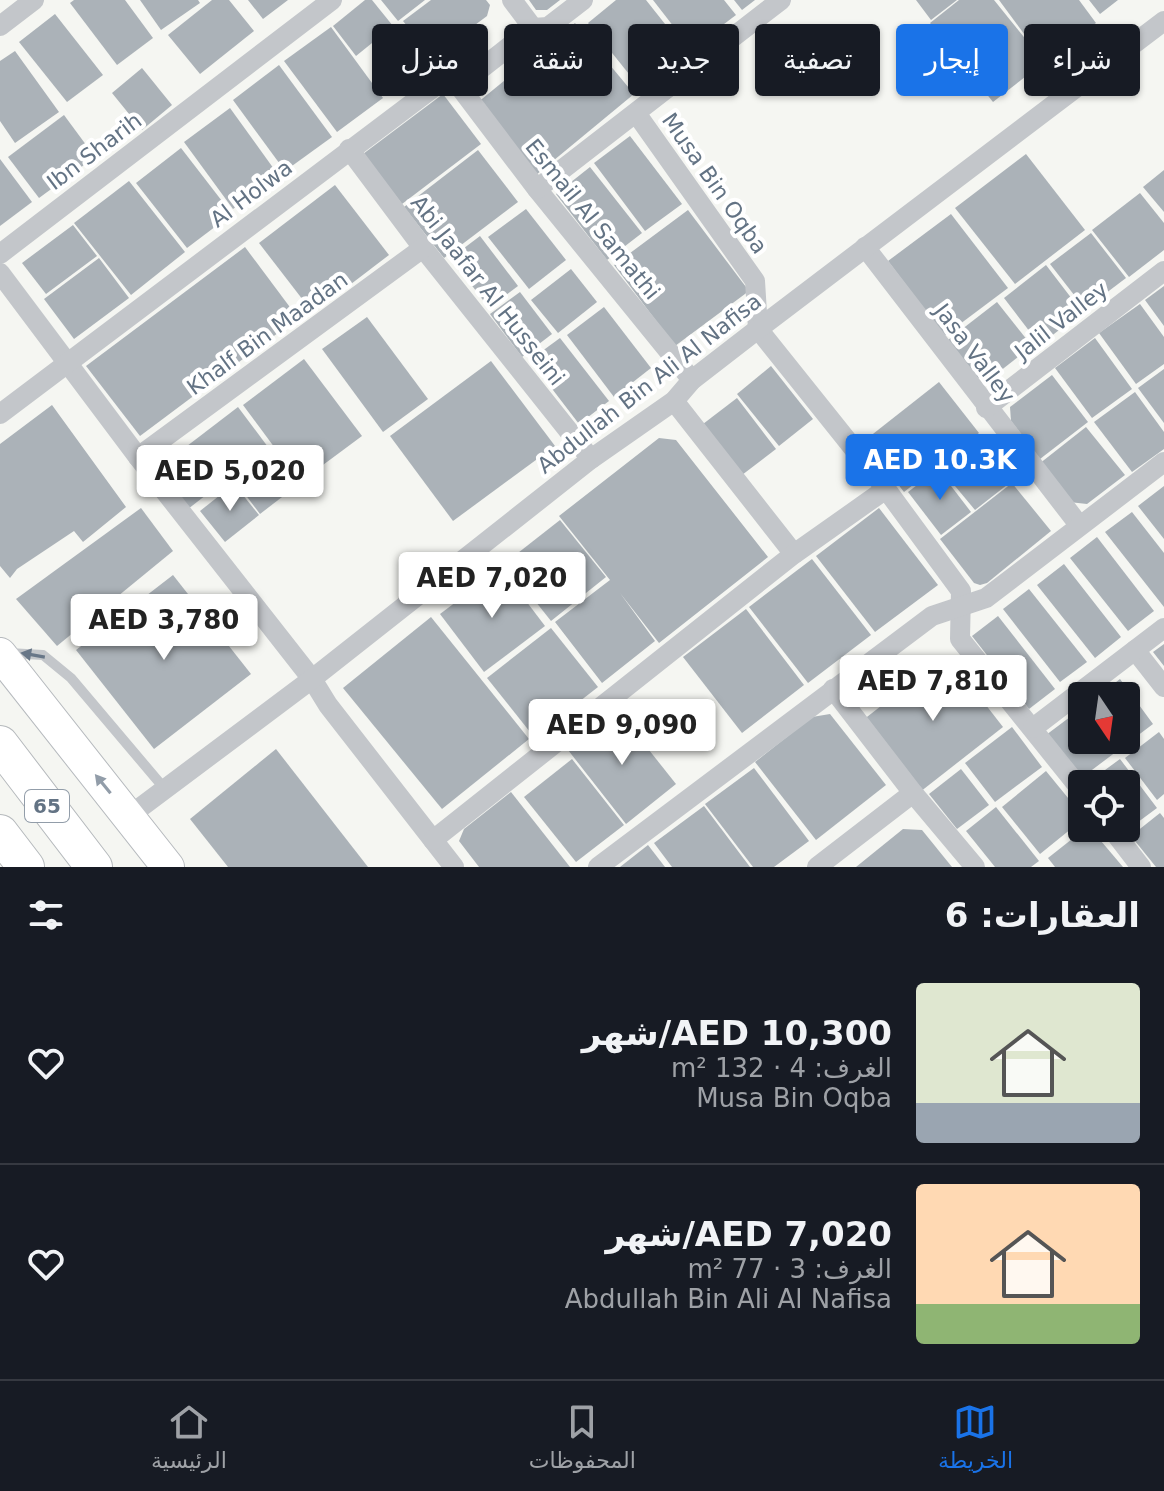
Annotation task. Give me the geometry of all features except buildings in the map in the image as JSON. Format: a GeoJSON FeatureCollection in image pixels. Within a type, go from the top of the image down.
{"type":"FeatureCollection","features":[{"type":"Feature","properties":{"kind":"highway","name":"65"},"geometry":{"type":"LineString","coordinates":[[0,744],[94,867]]}},
{"type":"Feature","properties":{"kind":"highway","name":"65"},"geometry":{"type":"LineString","coordinates":[[0,833],[26,867]]}},
{"type":"Feature","properties":{"kind":"main road"},"geometry":{"type":"LineString","coordinates":[[0,654],[168,867]]}},
{"type":"Feature","properties":{"kind":"street"},"geometry":{"type":"LineString","coordinates":[[0,26],[34,0]]}},
{"type":"Feature","properties":{"kind":"street","name":"Ibn Sharih"},"geometry":{"type":"LineString","coordinates":[[0,254],[332,0]]}},
{"type":"Feature","properties":{"kind":"street"},"geometry":{"type":"LineString","coordinates":[[512,0],[537,24]]}},
{"type":"Feature","properties":{"kind":"street","name":"Al Holwa"},"geometry":{"type":"LineString","coordinates":[[547,24],[583,0]]}},
{"type":"Feature","properties":{"kind":"street"},"geometry":{"type":"LineString","coordinates":[[537,189],[781,0]]}},
{"type":"Feature","properties":{"kind":"street","name":"Abdullah Bin Ali Al Nafisa"},"geometry":{"type":"LineString","coordinates":[[129,816],[312,679],[591,459],[674,401],[692,380],[865,247],[1160,32]]}},
{"type":"Feature","properties":{"kind":"street","name":"Al Holwa"},"geometry":{"type":"LineString","coordinates":[[0,414],[421,96]]}},
{"type":"Feature","properties":{"kind":"street","name":"Esmail Al Samathi"},"geometry":{"type":"LineString","coordinates":[[467,96],[537,189],[692,380]]}},
{"type":"Feature","properties":{"kind":"street","name":"Musa Bin Oqba"},"geometry":{"type":"LineString","coordinates":[[636,113],[755,281],[758,329]]}},
{"type":"Feature","properties":{"kind":"street","name":"Abi Jaafar Al Husseini"},"geometry":{"type":"LineString","coordinates":[[349,149],[423,248],[591,459]]}},
{"type":"Feature","properties":{"kind":"street","name":"Jasa Valley"},"geometry":{"type":"LineString","coordinates":[[865,247],[1079,525]]}},
{"type":"Feature","properties":{"kind":"street","name":"Khalf Bin Maadan"},"geometry":{"type":"LineString","coordinates":[[138,457],[423,248]]}},
{"type":"Feature","properties":{"kind":"street","name":"Jalil Valley"},"geometry":{"type":"LineString","coordinates":[[986,408],[1164,271]]}},
{"type":"Feature","properties":{"kind":"street"},"geometry":{"type":"LineString","coordinates":[[0,273],[454,867]]}},
{"type":"Feature","properties":{"kind":"street"},"geometry":{"type":"LineString","coordinates":[[758,329],[886,489],[961,591],[960,639],[1068,773]]}},
{"type":"Feature","properties":{"kind":"street"},"geometry":{"type":"LineString","coordinates":[[674,401],[794,554]]}},
{"type":"Feature","properties":{"kind":"street"},"geometry":{"type":"LineString","coordinates":[[598,867],[932,616],[986,598],[1164,462]]}},
{"type":"Feature","properties":{"kind":"street"},"geometry":{"type":"LineString","coordinates":[[433,840],[794,554],[886,489]]}},
{"type":"Feature","properties":{"kind":"street"},"geometry":{"type":"LineString","coordinates":[[1033,728],[1164,628]]}},
{"type":"Feature","properties":{"kind":"street"},"geometry":{"type":"LineString","coordinates":[[1135,650],[1164,687]]}},
{"type":"Feature","properties":{"kind":"street"},"geometry":{"type":"LineString","coordinates":[[833,689],[975,867]]}},
{"type":"Feature","properties":{"kind":"street"},"geometry":{"type":"LineString","coordinates":[[817,867],[913,793]]}},
{"type":"Feature","properties":{"kind":"street"},"geometry":{"type":"LineString","coordinates":[[1122,842],[1141,867]]}},
{"type":"Feature","properties":{"kind":"lane"},"geometry":{"type":"LineString","coordinates":[[0,654],[43,655],[71,678],[164,788]]}}]}
